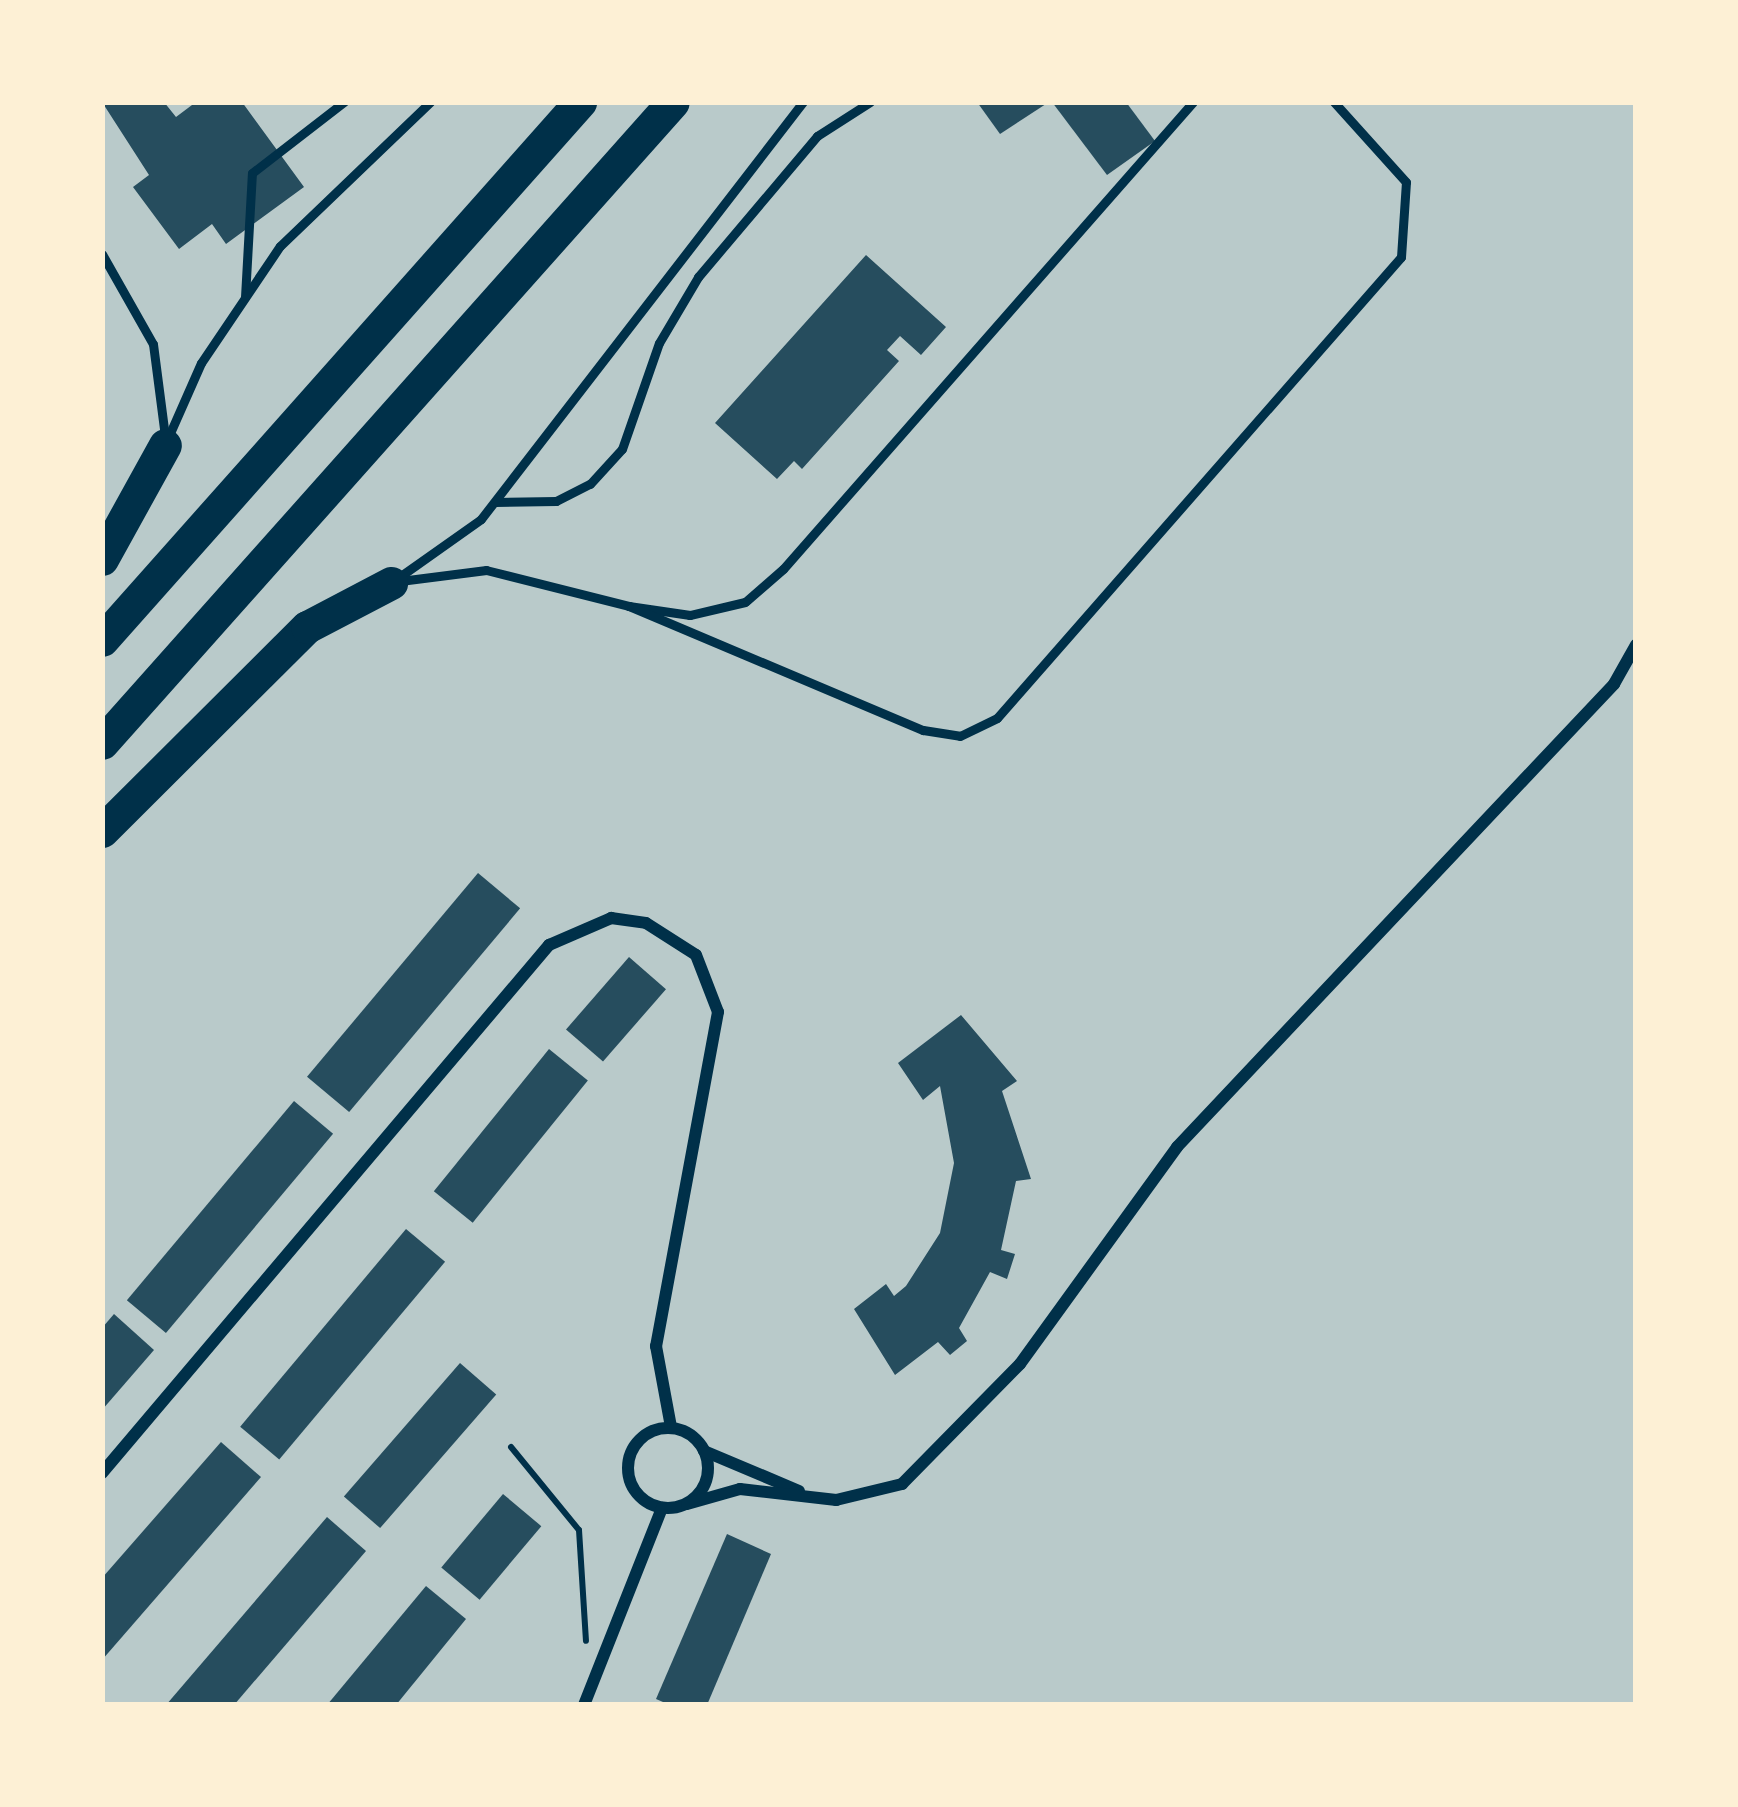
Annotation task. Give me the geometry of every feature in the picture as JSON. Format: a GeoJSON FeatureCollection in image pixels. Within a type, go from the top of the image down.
{"type":"FeatureCollection","features":[{"type":"Feature","properties":{"kind":"highway"},"geometry":{"type":"LineString","coordinates":[[102,640],[580,102]]}},
{"type":"Feature","properties":{"kind":"highway"},"geometry":{"type":"LineString","coordinates":[[102,743],[673,102]]}},
{"type":"Feature","properties":{"kind":"highway"},"geometry":{"type":"LineString","coordinates":[[102,559],[165,445]]}},
{"type":"Feature","properties":{"kind":"highway"},"geometry":{"type":"LineString","coordinates":[[102,831],[307,627],[391,583]]}},
{"type":"Feature","properties":{"kind":"street"},"geometry":{"type":"LineString","coordinates":[[671,1427],[645,1434],[628,1456],[638,1495],[662,1508],[740,1489],[800,1492],[836,1500],[902,1484],[1020,1364],[1177,1147],[1614,684],[1636,645]]}},
{"type":"Feature","properties":{"kind":"street"},"geometry":{"type":"LineString","coordinates":[[102,1473],[549,945],[611,918],[646,923],[696,955],[718,1012],[656,1346],[671,1427],[704,1450],[800,1492]]}},
{"type":"Feature","properties":{"kind":"street"},"geometry":{"type":"LineString","coordinates":[[687,1504],[708,1474],[704,1450]]}},
{"type":"Feature","properties":{"kind":"street"},"geometry":{"type":"LineString","coordinates":[[584,1705],[608,1658],[662,1508]]}},
{"type":"Feature","properties":{"kind":"lane"},"geometry":{"type":"LineString","coordinates":[[245,297],[253,173],[344,102]]}},
{"type":"Feature","properties":{"kind":"lane"},"geometry":{"type":"LineString","coordinates":[[165,445],[245,297],[309,214],[430,102]]}},
{"type":"Feature","properties":{"kind":"lane"},"geometry":{"type":"LineString","coordinates":[[391,583],[495,502],[803,102]]}},
{"type":"Feature","properties":{"kind":"lane"},"geometry":{"type":"LineString","coordinates":[[495,502],[556,501],[622,449],[659,344],[698,277],[817,136],[870,102]]}},
{"type":"Feature","properties":{"kind":"lane"},"geometry":{"type":"LineString","coordinates":[[391,583],[486,570],[628,606],[691,615],[745,602],[783,569],[1193,102]]}},
{"type":"Feature","properties":{"kind":"lane"},"geometry":{"type":"LineString","coordinates":[[628,606],[923,730],[960,736],[997,718],[1401,257],[1406,182],[1334,102]]}},
{"type":"Feature","properties":{"kind":"lane"},"geometry":{"type":"LineString","coordinates":[[102,254],[153,344],[165,445]]}},
{"type":"Feature","properties":{"kind":"path"},"geometry":{"type":"LineString","coordinates":[[511,1447],[579,1530],[587,1649],[608,1658]]}},
{"type":"Feature","properties":{"kind":"shaded area"},"geometry":{"type":"Polygon","coordinates":[[[102,102],[1636,102],[1636,1705],[102,1705],[102,102]]]}},
{"type":"Feature","properties":{"kind":"building"},"geometry":{"type":"Polygon","coordinates":[[[102,102],[164,102],[176,117],[196,102],[242,102],[304,187],[226,244],[212,224],[179,249],[133,187],[149,175],[102,102]]]}},
{"type":"Feature","properties":{"kind":"building"},"geometry":{"type":"Polygon","coordinates":[[[977,102],[1049,102],[1000,134],[977,102]]]}},
{"type":"Feature","properties":{"kind":"building"},"geometry":{"type":"Polygon","coordinates":[[[1052,102],[1126,102],[1155,141],[1107,175],[1052,102]]]}},
{"type":"Feature","properties":{"kind":"building"},"geometry":{"type":"Polygon","coordinates":[[[866,255],[946,327],[921,355],[900,336],[887,350],[899,361],[802,469],[794,461],[777,479],[715,423],[866,255]]]}},
{"type":"Feature","properties":{"kind":"building"},"geometry":{"type":"Polygon","coordinates":[[[478,873],[520,908],[349,1112],[307,1077],[478,873]]]}},
{"type":"Feature","properties":{"kind":"building"},"geometry":{"type":"Polygon","coordinates":[[[629,957],[666,989],[603,1062],[566,1029],[629,957]]]}},
{"type":"Feature","properties":{"kind":"building"},"geometry":{"type":"Polygon","coordinates":[[[961,1015],[1017,1081],[1002,1091],[1031,1179],[1016,1181],[1001,1250],[1015,1254],[1007,1279],[990,1272],[959,1328],[967,1341],[950,1355],[938,1342],[895,1375],[854,1309],[886,1284],[894,1296],[906,1286],[940,1233],[954,1163],[940,1086],[923,1100],[898,1063],[961,1015]]]}},
{"type":"Feature","properties":{"kind":"building"},"geometry":{"type":"Polygon","coordinates":[[[549,1049],[588,1080],[473,1223],[434,1191],[549,1049]]]}},
{"type":"Feature","properties":{"kind":"building"},"geometry":{"type":"Polygon","coordinates":[[[294,1101],[333,1134],[166,1333],[127,1300],[294,1101]]]}},
{"type":"Feature","properties":{"kind":"building"},"geometry":{"type":"Polygon","coordinates":[[[406,1229],[445,1262],[279,1459],[240,1427],[406,1229]]]}},
{"type":"Feature","properties":{"kind":"building"},"geometry":{"type":"Polygon","coordinates":[[[114,1314],[154,1350],[102,1410],[102,1328],[114,1314]]]}},
{"type":"Feature","properties":{"kind":"building"},"geometry":{"type":"Polygon","coordinates":[[[460,1363],[496,1394],[380,1528],[344,1497],[460,1363]]]}},
{"type":"Feature","properties":{"kind":"building"},"geometry":{"type":"Polygon","coordinates":[[[221,1442],[261,1477],[102,1660],[102,1578],[221,1442]]]}},
{"type":"Feature","properties":{"kind":"building"},"geometry":{"type":"Polygon","coordinates":[[[503,1494],[541,1526],[480,1600],[441,1568],[503,1494]]]}},
{"type":"Feature","properties":{"kind":"building"},"geometry":{"type":"Polygon","coordinates":[[[327,1517],[366,1551],[234,1705],[166,1705],[327,1517]]]}},
{"type":"Feature","properties":{"kind":"building"},"geometry":{"type":"Polygon","coordinates":[[[727,1534],[771,1554],[707,1705],[670,1705],[656,1699],[727,1534]]]}},
{"type":"Feature","properties":{"kind":"building"},"geometry":{"type":"Polygon","coordinates":[[[426,1586],[466,1619],[396,1705],[327,1705],[426,1586]]]}}]}
